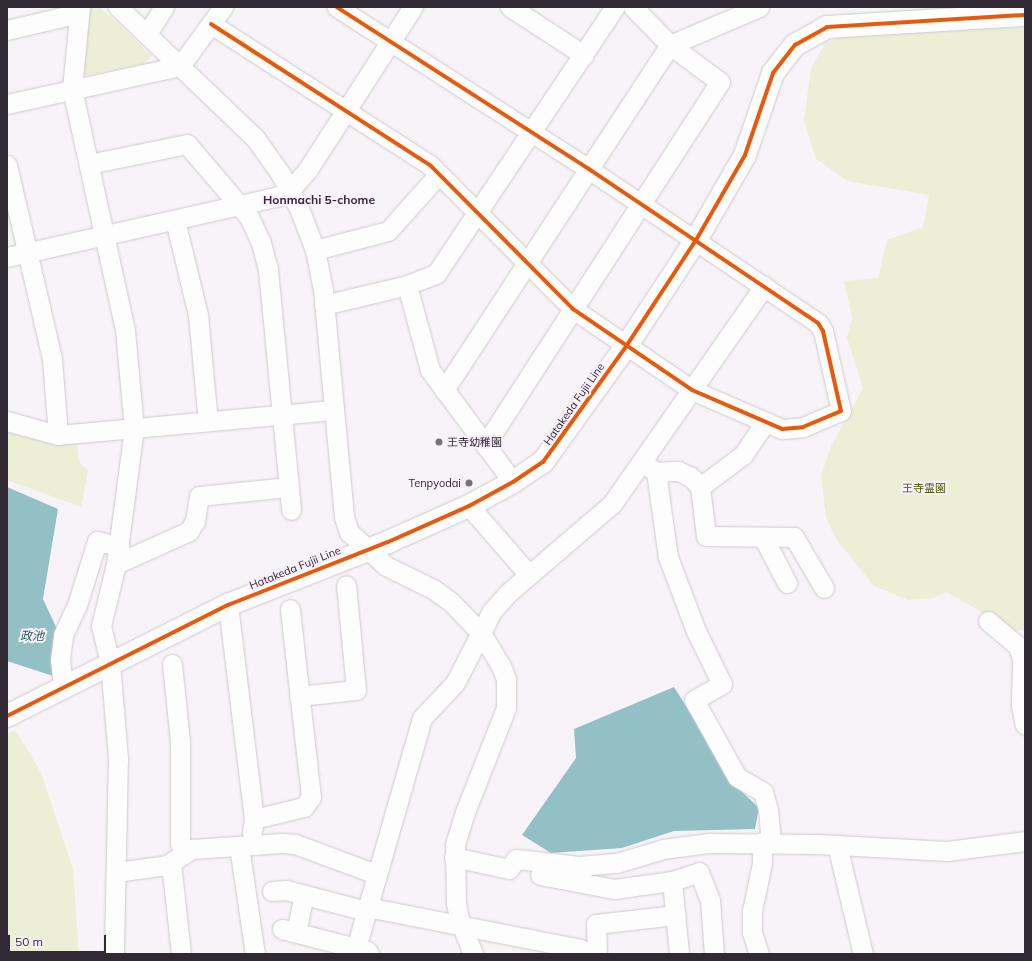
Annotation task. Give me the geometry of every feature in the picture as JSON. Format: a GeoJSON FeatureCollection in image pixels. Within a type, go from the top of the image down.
{"type":"FeatureCollection","features":[{"type":"Feature","properties":{"kind":"main road","name":"Hatakeda Fujii Line"},"geometry":{"type":"LineString","coordinates":[[7,716],[228,605],[366,550],[469,506],[514,482],[543,462],[627,345],[696,240],[745,155],[772,73],[794,45],[827,27],[1025,15]]}},
{"type":"Feature","properties":{"kind":"street"},"geometry":{"type":"LineString","coordinates":[[118,7],[255,138],[290,190],[315,250],[324,305],[344,517],[349,532],[366,550],[386,566],[433,589],[467,617],[480,633],[502,666],[506,679],[506,708],[459,830],[454,857],[456,903],[462,927],[473,954]]}},
{"type":"Feature","properties":{"kind":"street"},"geometry":{"type":"LineString","coordinates":[[147,34],[164,7]]}},
{"type":"Feature","properties":{"kind":"street"},"geometry":{"type":"LineString","coordinates":[[7,104],[180,66],[222,7]]}},
{"type":"Feature","properties":{"kind":"street"},"geometry":{"type":"LineString","coordinates":[[211,24],[430,165],[573,309],[692,390],[782,429],[793,430],[842,410],[823,331],[818,323],[589,169],[337,7]]}},
{"type":"Feature","properties":{"kind":"street"},"geometry":{"type":"LineString","coordinates":[[7,257],[276,197],[290,190],[308,169],[413,7]]}},
{"type":"Feature","properties":{"kind":"street"},"geometry":{"type":"LineString","coordinates":[[510,7],[584,55]]}},
{"type":"Feature","properties":{"kind":"street"},"geometry":{"type":"LineString","coordinates":[[324,305],[407,285],[436,274],[478,214],[615,7]]}},
{"type":"Feature","properties":{"kind":"street"},"geometry":{"type":"LineString","coordinates":[[485,444],[720,82],[670,45],[633,7]]}},
{"type":"Feature","properties":{"kind":"street"},"geometry":{"type":"LineString","coordinates":[[444,390],[670,45],[759,7]]}},
{"type":"Feature","properties":{"kind":"street"},"geometry":{"type":"LineString","coordinates":[[7,30],[79,10],[72,89],[125,330],[134,428],[117,555],[101,626],[110,663],[118,758],[114,954]]}},
{"type":"Feature","properties":{"kind":"street"},"geometry":{"type":"LineString","coordinates":[[89,164],[187,144],[249,217],[261,243],[268,270],[291,510]]}},
{"type":"Feature","properties":{"kind":"street"},"geometry":{"type":"LineString","coordinates":[[7,165],[52,359],[58,435]]}},
{"type":"Feature","properties":{"kind":"street"},"geometry":{"type":"LineString","coordinates":[[315,250],[388,231],[439,174]]}},
{"type":"Feature","properties":{"kind":"street"},"geometry":{"type":"LineString","coordinates":[[175,220],[198,315],[208,422]]}},
{"type":"Feature","properties":{"kind":"street"},"geometry":{"type":"LineString","coordinates":[[407,285],[430,370],[514,482]]}},
{"type":"Feature","properties":{"kind":"street"},"geometry":{"type":"LineString","coordinates":[[304,895],[289,930],[327,947],[362,951],[367,909],[376,874],[422,718],[455,683],[492,611],[508,592],[612,504],[649,467],[692,390],[764,286]]}},
{"type":"Feature","properties":{"kind":"street"},"geometry":{"type":"LineString","coordinates":[[7,421],[58,435],[334,410]]}},
{"type":"Feature","properties":{"kind":"street"},"geometry":{"type":"LineString","coordinates":[[700,487],[744,455],[765,422]]}},
{"type":"Feature","properties":{"kind":"street"},"geometry":{"type":"LineString","coordinates":[[649,467],[678,471],[691,477],[700,487],[706,536],[794,537],[824,588]]}},
{"type":"Feature","properties":{"kind":"street"},"geometry":{"type":"LineString","coordinates":[[649,467],[668,557],[696,631],[722,684],[694,700],[737,777],[763,792],[768,809],[766,842],[752,911],[752,932],[759,954]]}},
{"type":"Feature","properties":{"kind":"street"},"geometry":{"type":"LineString","coordinates":[[117,555],[190,531],[195,521],[199,496],[289,487]]}},
{"type":"Feature","properties":{"kind":"street"},"geometry":{"type":"LineString","coordinates":[[469,506],[529,575]]}},
{"type":"Feature","properties":{"kind":"street"},"geometry":{"type":"LineString","coordinates":[[763,537],[787,584]]}},
{"type":"Feature","properties":{"kind":"street"},"geometry":{"type":"LineString","coordinates":[[63,687],[60,660],[63,635],[77,604],[97,541],[117,555]]}},
{"type":"Feature","properties":{"kind":"street"},"geometry":{"type":"LineString","coordinates":[[299,696],[356,690],[346,585]]}},
{"type":"Feature","properties":{"kind":"street"},"geometry":{"type":"LineString","coordinates":[[228,605],[254,819],[244,845],[255,954]]}},
{"type":"Feature","properties":{"kind":"street"},"geometry":{"type":"LineString","coordinates":[[254,819],[304,807],[311,797],[290,609]]}},
{"type":"Feature","properties":{"kind":"street"},"geometry":{"type":"LineString","coordinates":[[988,621],[1018,646],[1022,659],[1021,705],[1025,725]]}},
{"type":"Feature","properties":{"kind":"street"},"geometry":{"type":"LineString","coordinates":[[172,664],[180,741],[180,842],[177,858],[181,954]]}},
{"type":"Feature","properties":{"kind":"street"},"geometry":{"type":"LineString","coordinates":[[510,869],[516,859],[580,866],[617,862],[682,846],[766,842],[947,851],[1025,841]]}},
{"type":"Feature","properties":{"kind":"street"},"geometry":{"type":"LineString","coordinates":[[116,872],[177,858],[192,850],[244,845],[295,844],[376,874]]}},
{"type":"Feature","properties":{"kind":"street"},"geometry":{"type":"LineString","coordinates":[[837,845],[863,954]]}},
{"type":"Feature","properties":{"kind":"street"},"geometry":{"type":"LineString","coordinates":[[454,857],[614,889],[672,881],[699,872],[710,900],[714,954]]}},
{"type":"Feature","properties":{"kind":"street"},"geometry":{"type":"LineString","coordinates":[[672,881],[679,954]]}},
{"type":"Feature","properties":{"kind":"street"},"geometry":{"type":"LineString","coordinates":[[272,891],[286,890],[367,909],[589,952],[596,924],[676,915]]}},
{"type":"Feature","properties":{"kind":"green space"},"geometry":{"type":"Polygon","coordinates":[[[88,7],[100,7],[152,56],[144,64],[85,76],[77,66],[88,7]]]}},
{"type":"Feature","properties":{"kind":"green space","name":"王寺霊園"},"geometry":{"type":"Polygon","coordinates":[[[1025,23],[1025,630],[1015,631],[946,592],[934,598],[908,600],[874,586],[836,539],[826,518],[821,476],[831,446],[863,388],[847,338],[852,318],[844,281],[878,278],[887,240],[923,227],[929,195],[848,181],[816,159],[804,120],[811,69],[825,43],[846,35],[1025,23]]]}},
{"type":"Feature","properties":{"kind":"green space"},"geometry":{"type":"Polygon","coordinates":[[[7,427],[76,438],[79,462],[88,470],[81,507],[7,480],[7,427]]]}},
{"type":"Feature","properties":{"kind":"green space"},"geometry":{"type":"Polygon","coordinates":[[[15,730],[41,772],[73,869],[79,954],[7,954],[7,734],[15,730]]]}},
{"type":"Feature","properties":{"kind":"water","name":"政池"},"geometry":{"type":"Polygon","coordinates":[[[7,487],[58,509],[43,599],[58,631],[56,677],[7,661],[7,487]]]}},
{"type":"Feature","properties":{"kind":"water"},"geometry":{"type":"Polygon","coordinates":[[[674,687],[739,789],[759,808],[755,829],[674,831],[622,848],[551,853],[522,835],[576,758],[574,729],[674,687]]]}},
{"type":"Feature","properties":{"kind":"cycle path"},"geometry":{"type":"LineString","coordinates":[[211,24],[430,165],[573,309],[692,390],[782,429],[803,427],[841,411],[823,331],[818,323],[589,169],[337,7]]}},
{"type":"Feature","properties":{"kind":"cycle path"},"geometry":{"type":"LineString","coordinates":[[7,716],[228,605],[388,542],[469,506],[513,482],[543,462],[627,345],[696,240],[745,155],[773,73],[795,45],[827,27],[1025,15]]}},
{"type":"Feature","properties":{"kind":"place","name":"王寺幼稚園"},"geometry":{"type":"Point","coordinates":[439,442]}},
{"type":"Feature","properties":{"kind":"place","name":"Tenpyodai"},"geometry":{"type":"Point","coordinates":[469,483]}},
{"type":"Feature","properties":{"kind":"district","name":"Honmachi 5-chome"},"geometry":{"type":"Point","coordinates":[319,200]}}]}
